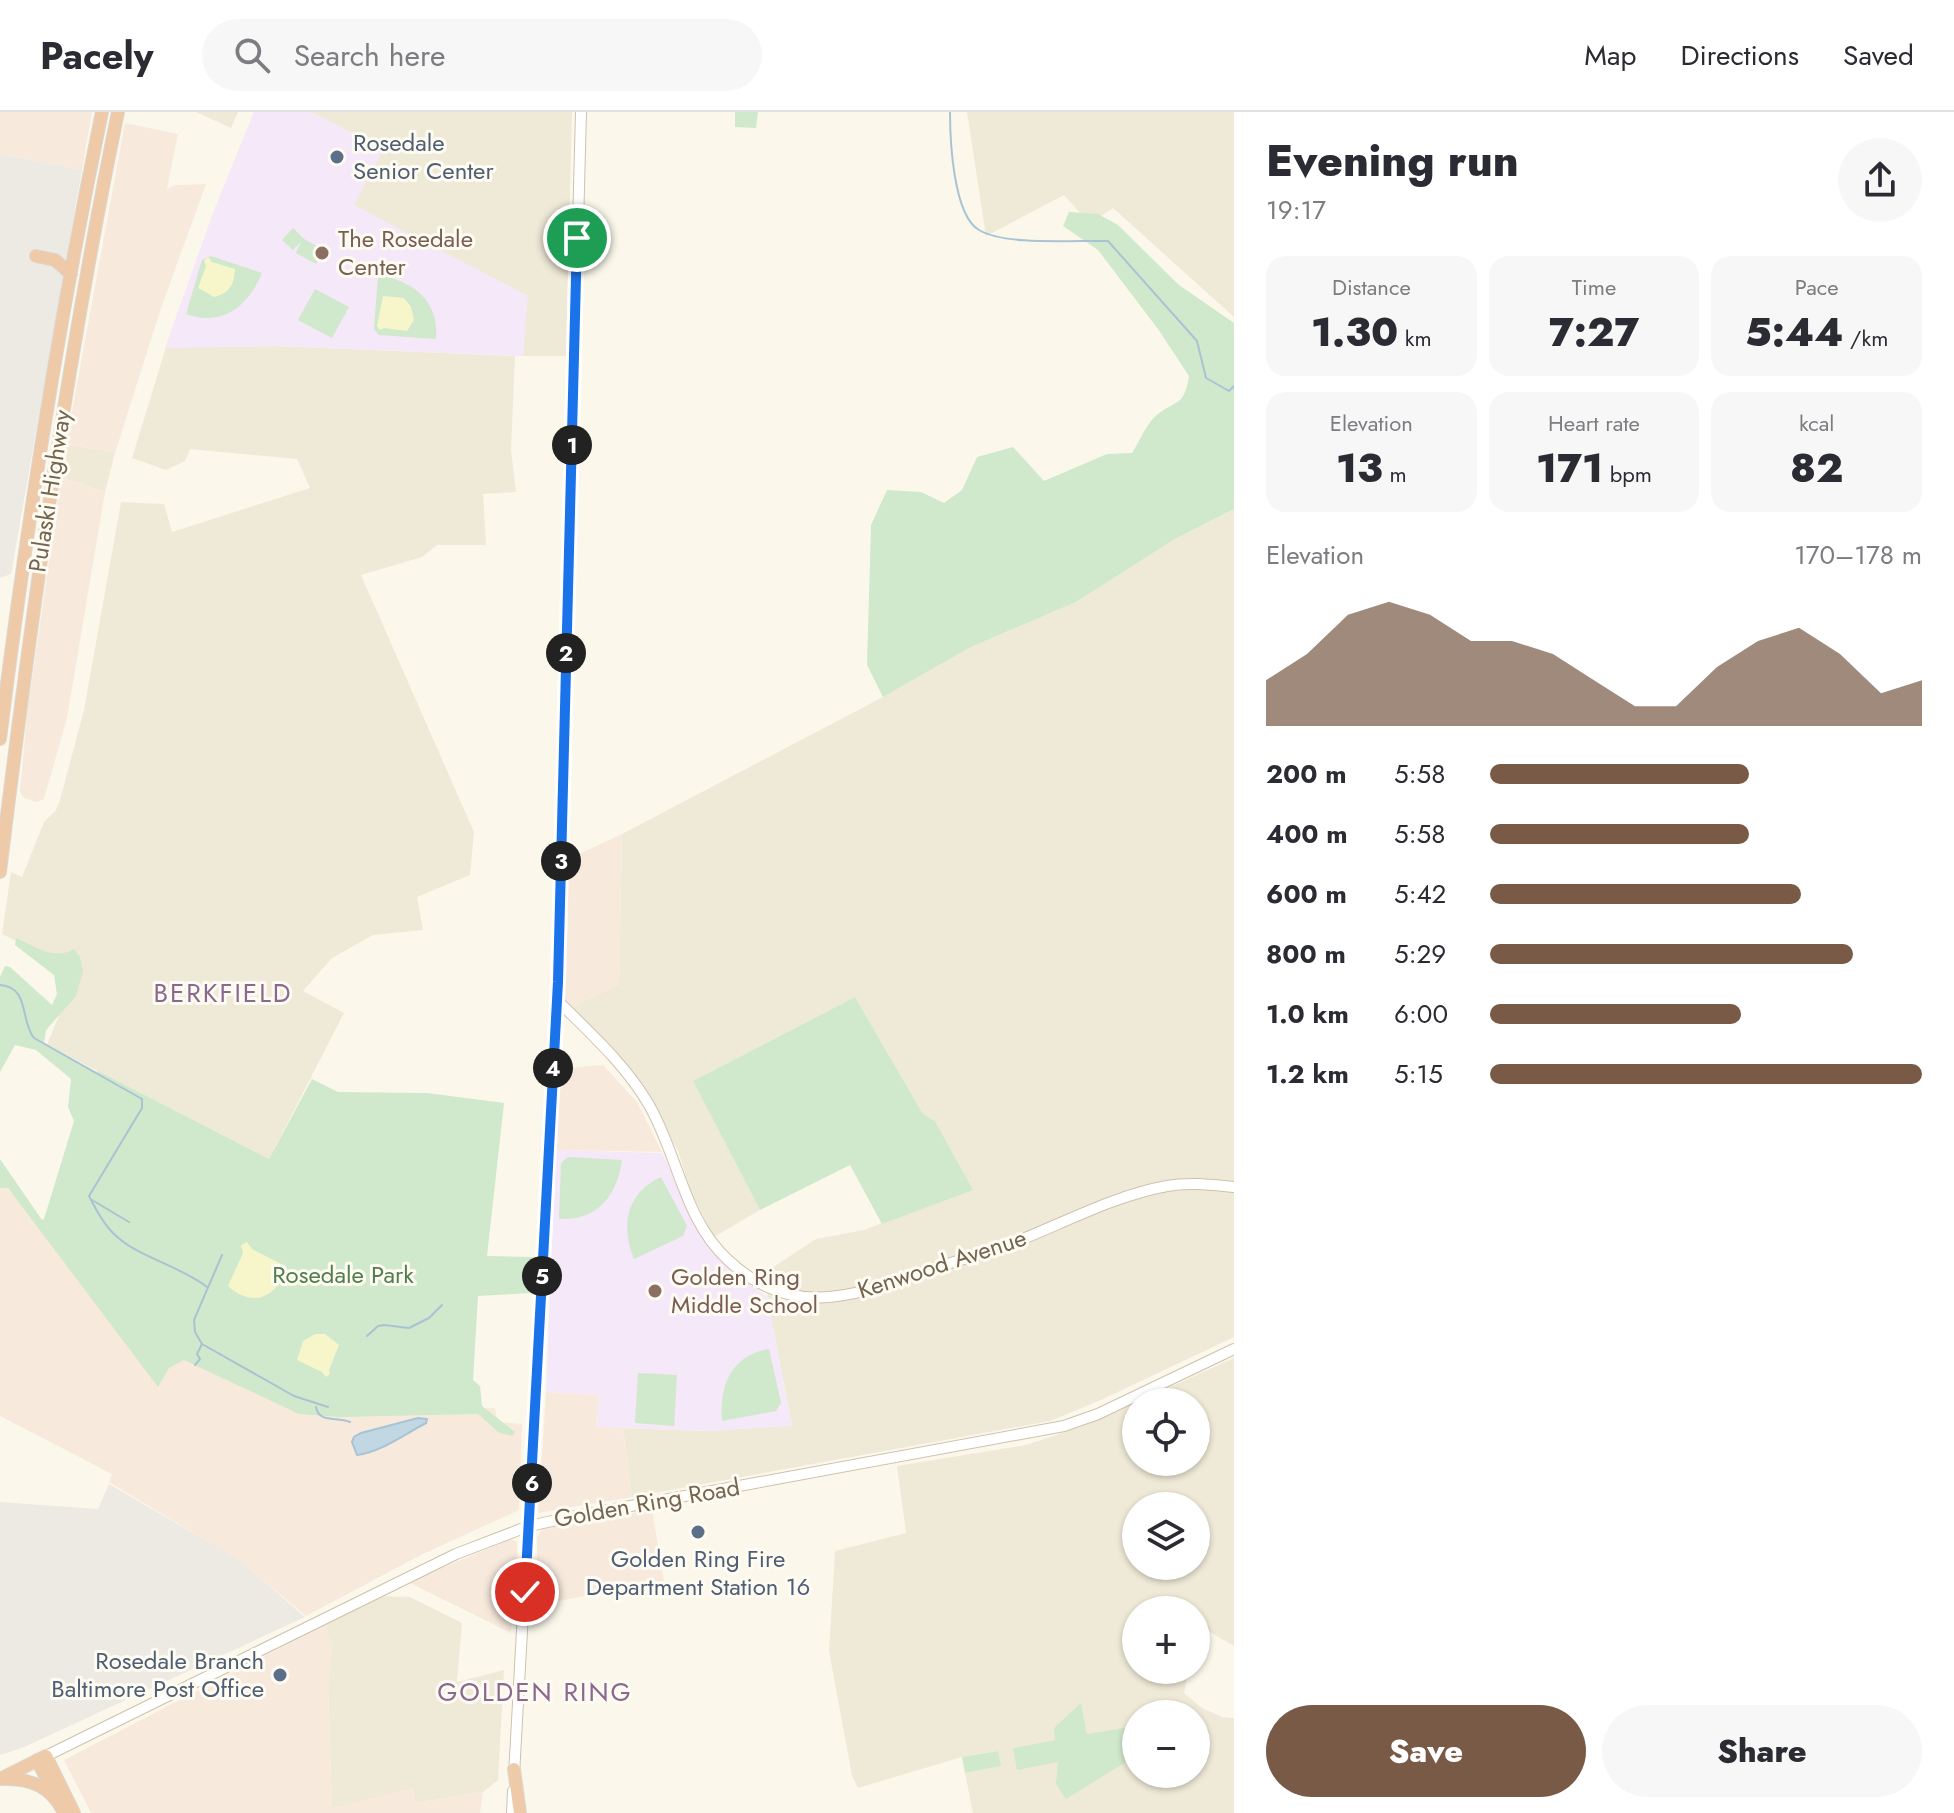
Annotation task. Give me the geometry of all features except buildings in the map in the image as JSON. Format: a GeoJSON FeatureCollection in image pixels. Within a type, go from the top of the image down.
{"type":"FeatureCollection","features":[{"type":"Feature","properties":{"kind":"highway","name":"Pulaski Highway"},"geometry":{"type":"LineString","coordinates":[[0,739],[30,516],[102,112]]}},
{"type":"Feature","properties":{"kind":"highway","name":"Pulaski Highway"},"geometry":{"type":"LineString","coordinates":[[0,872],[22,683],[49,497],[82,299],[118,112]]}},
{"type":"Feature","properties":{"kind":"highway"},"geometry":{"type":"LineString","coordinates":[[36,256],[55,260],[71,274]]}},
{"type":"Feature","properties":{"kind":"highway"},"geometry":{"type":"LineString","coordinates":[[42,1758],[61,1807]]}},
{"type":"Feature","properties":{"kind":"highway"},"geometry":{"type":"LineString","coordinates":[[42,1758],[74,1813]]}},
{"type":"Feature","properties":{"kind":"highway","name":"Golden Ring Road"},"geometry":{"type":"LineString","coordinates":[[0,1779],[42,1758]]}},
{"type":"Feature","properties":{"kind":"highway"},"geometry":{"type":"LineString","coordinates":[[514,1769],[520,1813]]}},
{"type":"Feature","properties":{"kind":"highway"},"geometry":{"type":"LineString","coordinates":[[0,1779],[35,1782],[61,1807]]}},
{"type":"Feature","properties":{"kind":"main road"},"geometry":{"type":"LineString","coordinates":[[512,1813],[557,1000],[581,112]]}},
{"type":"Feature","properties":{"kind":"main road","name":"Kenwood Avenue"},"geometry":{"type":"LineString","coordinates":[[557,1000],[607,1051],[643,1095],[658,1122],[697,1218],[714,1246],[744,1273],[773,1289],[816,1297],[856,1295],[996,1249],[1073,1217],[1152,1190],[1184,1184],[1234,1187]]}},
{"type":"Feature","properties":{"kind":"main road","name":"Golden Ring Road"},"geometry":{"type":"LineString","coordinates":[[42,1758],[417,1572],[529,1526],[1053,1429],[1098,1414],[1234,1349]]}},
{"type":"Feature","properties":{"kind":"shaded area"},"geometry":{"type":"Polygon","coordinates":[[[0,112],[92,112],[82,170],[0,154],[0,112]]]}},
{"type":"Feature","properties":{"kind":"shaded area"},"geometry":{"type":"Polygon","coordinates":[[[196,112],[238,112],[231,128],[196,112]]]}},
{"type":"Feature","properties":{"kind":"shaded area","name":"The Rosedale Center"},"geometry":{"type":"Polygon","coordinates":[[[254,112],[311,112],[384,149],[354,205],[528,296],[523,356],[277,346],[165,348],[214,210],[254,112]]]}},
{"type":"Feature","properties":{"kind":"shaded area"},"geometry":{"type":"Polygon","coordinates":[[[311,112],[572,112],[566,356],[523,356],[527,296],[353,205],[383,149],[311,112]]]}},
{"type":"Feature","properties":{"kind":"shaded area"},"geometry":{"type":"Polygon","coordinates":[[[967,112],[1234,112],[1234,317],[1113,208],[1090,224],[1064,195],[986,236],[967,112]]]}},
{"type":"Feature","properties":{"kind":"shaded area"},"geometry":{"type":"Polygon","coordinates":[[[125,123],[178,134],[167,189],[176,185],[206,184],[161,308],[115,453],[66,444],[125,123]]]}},
{"type":"Feature","properties":{"kind":"shaded area"},"geometry":{"type":"Polygon","coordinates":[[[0,154],[82,170],[11,574],[0,578],[0,154]]]}},
{"type":"Feature","properties":{"kind":"shaded area"},"geometry":{"type":"Polygon","coordinates":[[[277,346],[515,356],[511,450],[516,492],[483,494],[486,545],[437,545],[422,557],[361,575],[474,832],[470,875],[417,897],[423,930],[373,935],[332,958],[303,991],[344,1013],[269,1159],[47,1045],[77,971],[2,934],[11,872],[22,877],[44,822],[56,810],[60,800],[84,710],[121,502],[164,504],[172,532],[310,488],[297,459],[190,449],[185,461],[166,470],[132,458],[166,347],[277,346]]]}},
{"type":"Feature","properties":{"kind":"shaded area"},"geometry":{"type":"Polygon","coordinates":[[[66,444],[115,453],[105,492],[61,477],[66,444]]]}},
{"type":"Feature","properties":{"kind":"shaded area"},"geometry":{"type":"Polygon","coordinates":[[[61,477],[105,492],[67,718],[44,799],[37,802],[24,798],[20,792],[27,714],[61,477]]]}},
{"type":"Feature","properties":{"kind":"shaded area"},"geometry":{"type":"Polygon","coordinates":[[[1234,509],[1234,1337],[1050,1421],[632,1497],[623,1428],[709,1431],[792,1425],[767,1297],[772,1268],[816,1239],[864,1230],[972,1189],[935,1121],[923,1114],[855,997],[693,1081],[760,1210],[714,1237],[691,1192],[678,1151],[643,1086],[572,1007],[619,984],[622,834],[883,697],[971,647],[1076,602],[1175,539],[1234,509]]]}},
{"type":"Feature","properties":{"kind":"shaded area"},"geometry":{"type":"Polygon","coordinates":[[[622,834],[619,984],[572,1007],[565,1000],[563,992],[566,860],[622,834]]]}},
{"type":"Feature","properties":{"kind":"shaded area"},"geometry":{"type":"Polygon","coordinates":[[[603,1065],[637,1102],[662,1152],[556,1150],[561,1073],[567,1068],[603,1065]]]}},
{"type":"Feature","properties":{"kind":"shaded area","name":"Golden Ring Middle School"},"geometry":{"type":"Polygon","coordinates":[[[556,1150],[662,1153],[707,1244],[727,1267],[767,1297],[792,1426],[709,1431],[597,1427],[599,1395],[546,1392],[556,1150]]]}},
{"type":"Feature","properties":{"kind":"shaded area"},"geometry":{"type":"Polygon","coordinates":[[[0,1180],[167,1366],[183,1355],[402,1409],[495,1408],[498,1422],[522,1424],[519,1510],[421,1555],[306,1616],[240,1561],[109,1482],[112,1474],[0,1416],[0,1180]]]}},
{"type":"Feature","properties":{"kind":"shaded area"},"geometry":{"type":"Polygon","coordinates":[[[1234,1358],[1234,1646],[1210,1632],[1210,1596],[1122,1596],[1122,1684],[1186,1684],[1184,1693],[1192,1700],[1122,1700],[1122,1729],[1087,1735],[1081,1704],[1056,1740],[1013,1748],[1058,1762],[1122,1762],[1122,1788],[1210,1788],[1210,1712],[1234,1718],[1234,1813],[973,1813],[965,1773],[1000,1766],[997,1751],[962,1757],[858,1788],[852,1776],[829,1651],[835,1551],[906,1533],[897,1466],[1026,1445],[1122,1409],[1122,1476],[1210,1476],[1210,1388],[1168,1388],[1234,1358]]]}},
{"type":"Feature","properties":{"kind":"shaded area"},"geometry":{"type":"Polygon","coordinates":[[[546,1392],[599,1395],[597,1426],[623,1428],[632,1497],[538,1513],[546,1392]]]}},
{"type":"Feature","properties":{"kind":"shaded area"},"geometry":{"type":"Polygon","coordinates":[[[109,1484],[238,1559],[305,1617],[22,1748],[0,1755],[0,1502],[98,1509],[109,1484]]]}},
{"type":"Feature","properties":{"kind":"shaded area"},"geometry":{"type":"Polygon","coordinates":[[[652,1510],[664,1581],[537,1605],[537,1538],[541,1530],[546,1526],[652,1510]]]}},
{"type":"Feature","properties":{"kind":"shaded area"},"geometry":{"type":"Polygon","coordinates":[[[511,1539],[517,1542],[517,1553],[511,1633],[408,1582],[511,1539]]]}},
{"type":"Feature","properties":{"kind":"shaded area"},"geometry":{"type":"Polygon","coordinates":[[[382,1596],[410,1597],[462,1623],[457,1682],[504,1670],[498,1780],[483,1792],[415,1803],[413,1789],[332,1808],[328,1684],[332,1649],[326,1624],[382,1596]]]}},
{"type":"Feature","properties":{"kind":"shaded area"},"geometry":{"type":"Polygon","coordinates":[[[326,1624],[332,1649],[328,1684],[332,1808],[412,1788],[416,1803],[483,1792],[480,1813],[91,1813],[64,1760],[326,1624]]]}},
{"type":"Feature","properties":{"kind":"green space"},"geometry":{"type":"Polygon","coordinates":[[[735,112],[758,112],[756,128],[735,127],[735,112]]]}},
{"type":"Feature","properties":{"kind":"green space"},"geometry":{"type":"Polygon","coordinates":[[[1069,212],[1098,214],[1118,225],[1179,285],[1234,323],[1234,509],[1175,539],[1076,602],[971,647],[883,697],[867,665],[871,525],[887,490],[921,492],[944,503],[962,490],[977,457],[1013,447],[1044,481],[1107,454],[1132,453],[1154,417],[1179,401],[1185,392],[1189,376],[1158,329],[1098,250],[1063,226],[1069,212]]]}},
{"type":"Feature","properties":{"kind":"green space"},"geometry":{"type":"Polygon","coordinates":[[[293,228],[304,239],[324,250],[316,264],[296,253],[301,242],[293,250],[282,240],[293,228]]]}},
{"type":"Feature","properties":{"kind":"green space"},"geometry":{"type":"Polygon","coordinates":[[[211,256],[262,273],[249,295],[233,311],[212,318],[186,314],[202,260],[211,256]]]}},
{"type":"Feature","properties":{"kind":"green space"},"geometry":{"type":"Polygon","coordinates":[[[378,275],[402,282],[421,295],[433,313],[436,339],[379,335],[374,329],[378,275]]]}},
{"type":"Feature","properties":{"kind":"green space"},"geometry":{"type":"Polygon","coordinates":[[[315,289],[349,307],[332,338],[298,320],[315,289]]]}},
{"type":"Feature","properties":{"kind":"green space","name":"Rosedale Park"},"geometry":{"type":"Polygon","coordinates":[[[16,938],[52,953],[74,949],[80,957],[83,971],[76,996],[46,1030],[44,1043],[269,1159],[312,1079],[338,1092],[427,1093],[504,1103],[487,1256],[533,1257],[532,1293],[478,1296],[473,1380],[480,1386],[482,1406],[515,1432],[512,1436],[498,1432],[478,1414],[339,1417],[299,1414],[184,1360],[169,1368],[158,1387],[8,1188],[0,1188],[0,1159],[44,1219],[74,1121],[68,1107],[71,1079],[36,1050],[15,1045],[0,1072],[0,977],[5,966],[10,967],[52,1005],[57,994],[54,975],[15,945],[16,938]]]}},
{"type":"Feature","properties":{"kind":"green space"},"geometry":{"type":"Polygon","coordinates":[[[855,997],[923,1114],[935,1121],[973,1190],[882,1224],[850,1165],[760,1210],[693,1081],[855,997]]]}},
{"type":"Feature","properties":{"kind":"green space"},"geometry":{"type":"Polygon","coordinates":[[[568,1157],[622,1160],[616,1184],[603,1203],[585,1216],[559,1219],[561,1163],[568,1157]]]}},
{"type":"Feature","properties":{"kind":"green space"},"geometry":{"type":"Polygon","coordinates":[[[661,1177],[687,1226],[683,1236],[634,1259],[628,1235],[629,1212],[640,1192],[661,1177]]]}},
{"type":"Feature","properties":{"kind":"green space"},"geometry":{"type":"Polygon","coordinates":[[[769,1349],[781,1403],[776,1411],[722,1421],[723,1396],[730,1374],[745,1358],[769,1349]]]}},
{"type":"Feature","properties":{"kind":"green space"},"geometry":{"type":"Polygon","coordinates":[[[638,1373],[677,1375],[674,1426],[635,1423],[638,1373]]]}},
{"type":"Feature","properties":{"kind":"green space"},"geometry":{"type":"Polygon","coordinates":[[[1081,1703],[1087,1734],[1122,1728],[1122,1764],[1066,1799],[1056,1784],[1058,1762],[1017,1770],[1013,1748],[1055,1740],[1054,1728],[1081,1703]]]}},
{"type":"Feature","properties":{"kind":"green space"},"geometry":{"type":"Polygon","coordinates":[[[998,1751],[1001,1766],[965,1773],[962,1757],[998,1751]]]}},
{"type":"Feature","properties":{"kind":"sand"},"geometry":{"type":"Polygon","coordinates":[[[208,257],[212,262],[235,269],[230,288],[214,297],[198,288],[206,266],[204,261],[208,257]]]}},
{"type":"Feature","properties":{"kind":"sand"},"geometry":{"type":"Polygon","coordinates":[[[383,296],[404,298],[411,307],[414,320],[407,331],[380,330],[377,326],[383,296]]]}},
{"type":"Feature","properties":{"kind":"sand"},"geometry":{"type":"Polygon","coordinates":[[[247,1242],[252,1249],[285,1266],[277,1285],[264,1296],[246,1297],[228,1286],[243,1253],[241,1245],[247,1242]]]}},
{"type":"Feature","properties":{"kind":"sand"},"geometry":{"type":"Polygon","coordinates":[[[315,1334],[325,1334],[339,1345],[330,1374],[326,1377],[297,1360],[303,1341],[315,1334]]]}},
{"type":"Feature","properties":{"kind":"water"},"geometry":{"type":"Polygon","coordinates":[[[418,1418],[427,1419],[426,1423],[384,1446],[357,1455],[352,1442],[354,1437],[418,1418]]]}},
{"type":"Feature","properties":{"kind":"waterway"},"geometry":{"type":"LineString","coordinates":[[950,112],[958,193],[970,222],[979,230],[1006,238],[1108,241],[1197,341],[1206,378],[1229,391],[1234,386]]}},
{"type":"Feature","properties":{"kind":"waterway"},"geometry":{"type":"LineString","coordinates":[[0,985],[10,987],[20,998],[34,1038],[142,1099],[142,1108],[89,1196],[106,1225],[122,1241],[207,1287]]}},
{"type":"Feature","properties":{"kind":"waterway"},"geometry":{"type":"LineString","coordinates":[[92,1200],[129,1222]]}},
{"type":"Feature","properties":{"kind":"waterway"},"geometry":{"type":"LineString","coordinates":[[222,1255],[194,1320],[195,1332],[202,1344],[294,1396],[328,1407]]}},
{"type":"Feature","properties":{"kind":"waterway"},"geometry":{"type":"LineString","coordinates":[[367,1336],[378,1326],[409,1328],[429,1318],[442,1305]]}},
{"type":"Feature","properties":{"kind":"waterway"},"geometry":{"type":"LineString","coordinates":[[195,1365],[200,1359],[197,1354],[202,1344]]}},
{"type":"Feature","properties":{"kind":"waterway"},"geometry":{"type":"LineString","coordinates":[[316,1407],[325,1418],[350,1422]]}},
{"type":"Feature","properties":{"kind":"place","name":"Rosedale Senior Center"},"geometry":{"type":"Point","coordinates":[337,157]}},
{"type":"Feature","properties":{"kind":"place","name":"The Rosedale Center"},"geometry":{"type":"Point","coordinates":[322,253]}},
{"type":"Feature","properties":{"kind":"place","name":"Golden Ring Middle School"},"geometry":{"type":"Point","coordinates":[655,1291]}},
{"type":"Feature","properties":{"kind":"place","name":"Golden Ring Fire Department Station 16"},"geometry":{"type":"Point","coordinates":[698,1532]}},
{"type":"Feature","properties":{"kind":"place","name":"Rosedale Branch Baltimore Post Office"},"geometry":{"type":"Point","coordinates":[280,1675]}},
{"type":"Feature","properties":{"kind":"district","name":"BERKFIELD"},"geometry":{"type":"Point","coordinates":[223,993]}},
{"type":"Feature","properties":{"kind":"district","name":"GOLDEN RING"},"geometry":{"type":"Point","coordinates":[535,1692]}},
{"type":"Feature","properties":{"kind":"route"},"geometry":{"type":"LineString","coordinates":[[525,1592],[558,982],[577,238]]}}]}
